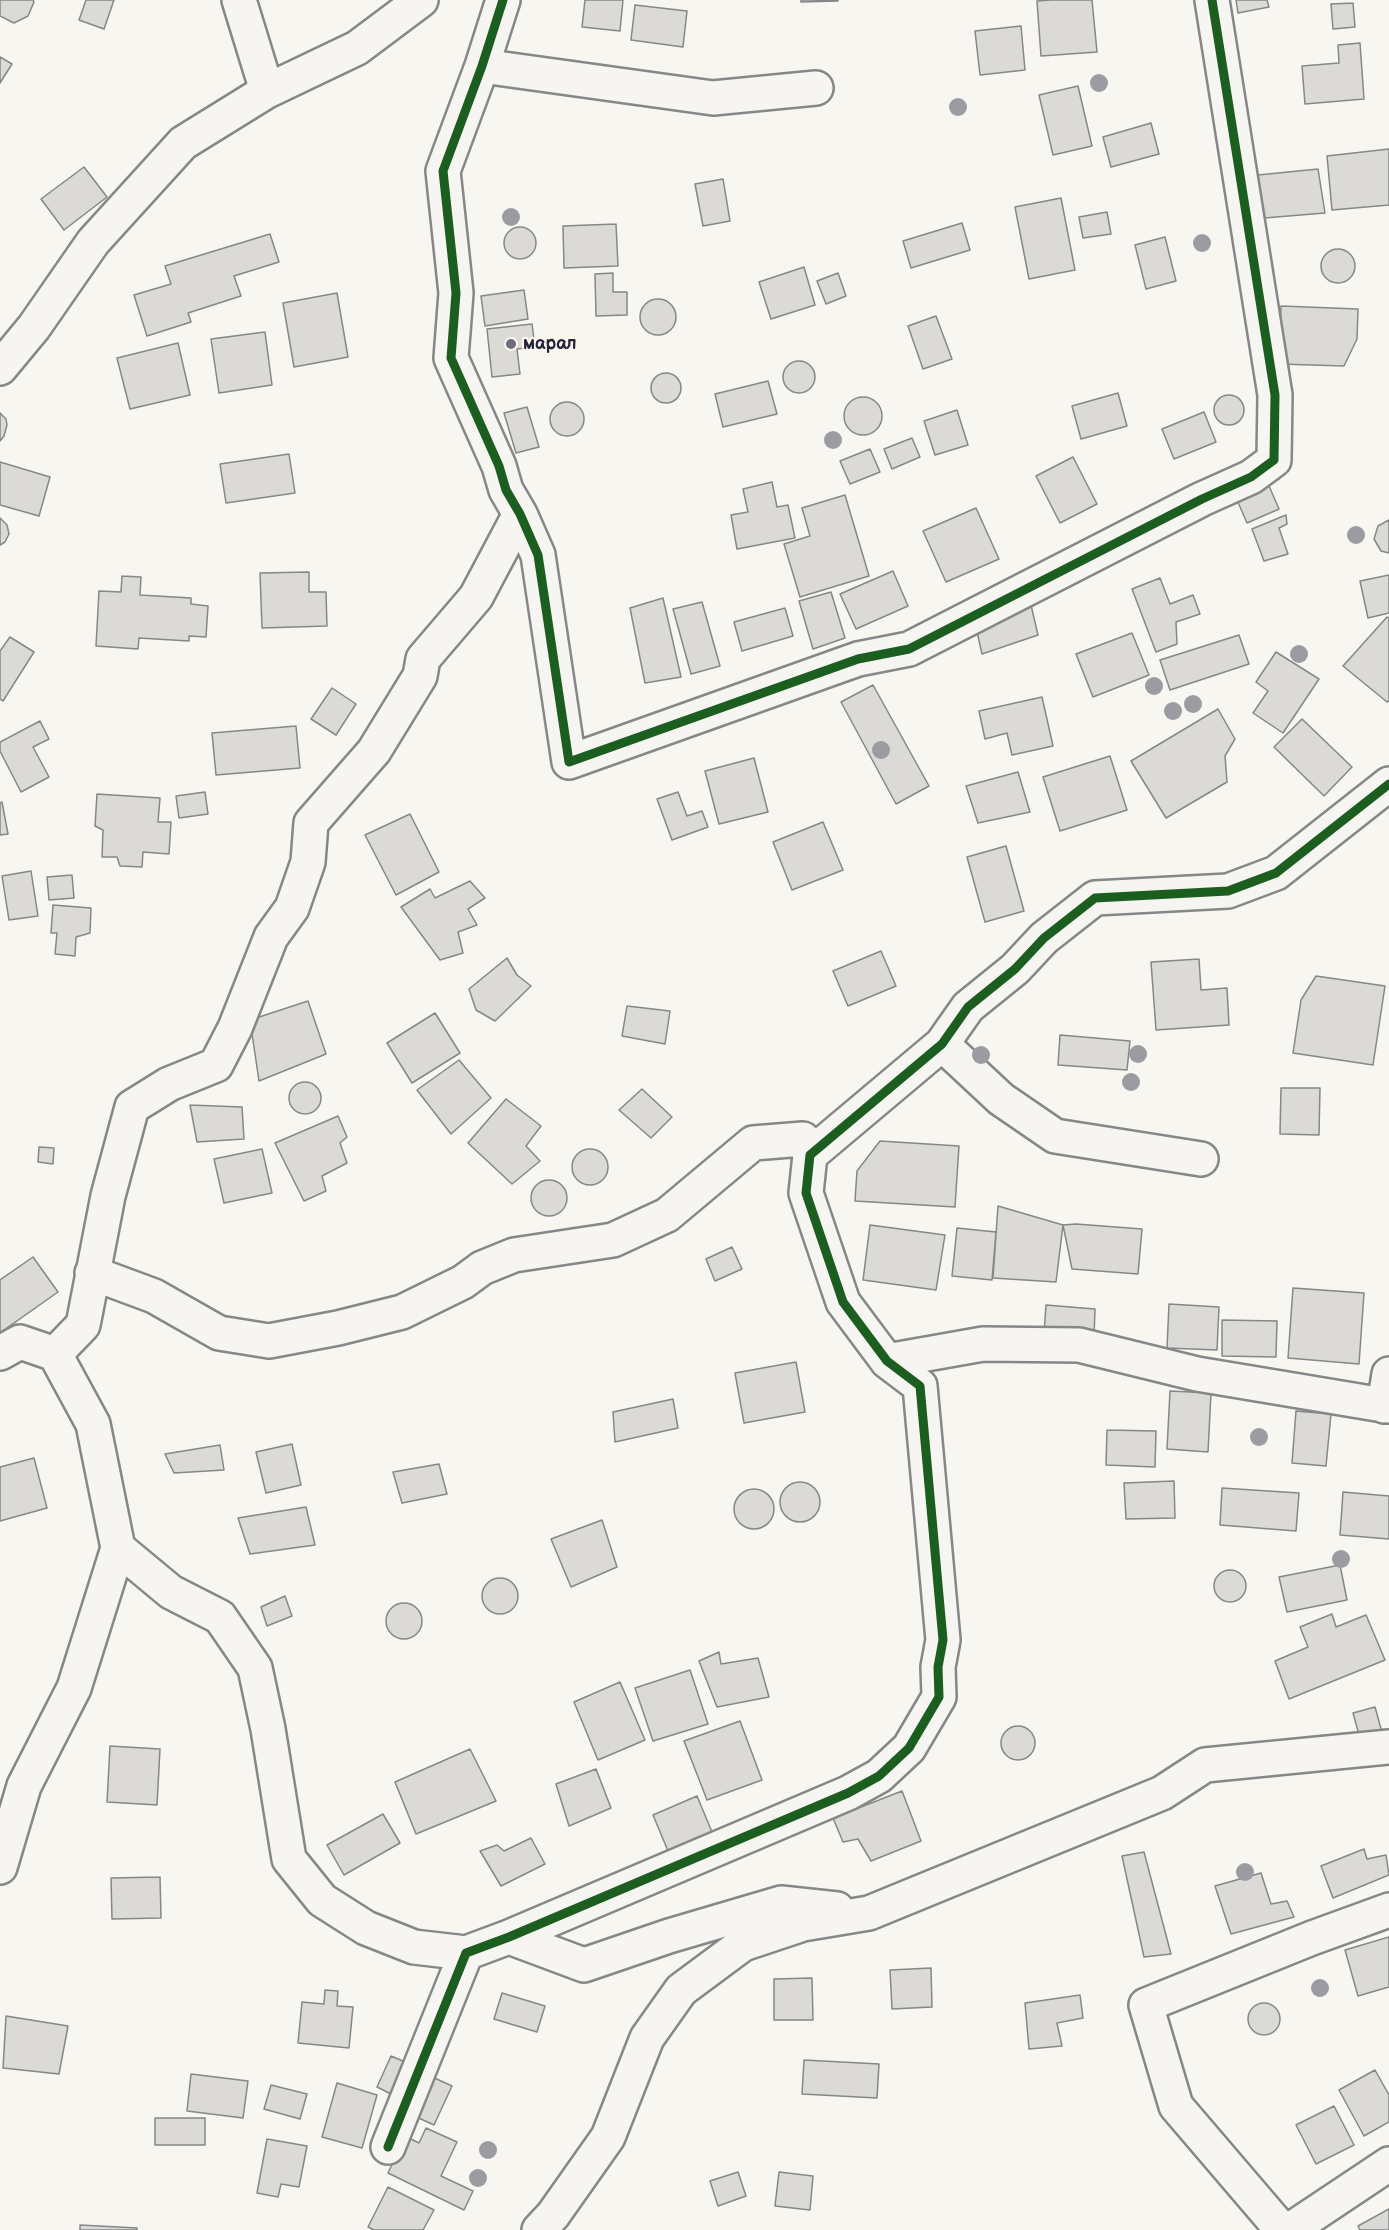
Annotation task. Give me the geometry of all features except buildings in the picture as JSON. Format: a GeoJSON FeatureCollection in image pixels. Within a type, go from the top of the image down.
{"type":"FeatureCollection","features":[{"type":"Feature","properties":{"kind":"street"},"geometry":{"type":"LineString","coordinates":[[239,0],[267,91]]}},
{"type":"Feature","properties":{"kind":"street"},"geometry":{"type":"LineString","coordinates":[[0,368],[34,327],[93,242],[183,143],[267,91],[357,48],[421,0]]}},
{"type":"Feature","properties":{"kind":"street"},"geometry":{"type":"LineString","coordinates":[[502,0],[482,66],[443,171],[456,293],[451,358],[500,466],[506,490],[520,514],[538,555],[569,762],[858,659],[909,649],[1202,499],[1251,477],[1274,460],[1275,395],[1212,0]]}},
{"type":"Feature","properties":{"kind":"street"},"geometry":{"type":"LineString","coordinates":[[482,66],[714,98],[816,88]]}},
{"type":"Feature","properties":{"kind":"street"},"geometry":{"type":"LineString","coordinates":[[55,1354],[83,1325],[108,1196],[132,1107],[169,1084],[216,1065],[220,1059],[236,1028],[271,937],[292,908],[308,862],[311,823],[374,751],[420,676],[423,659],[476,597],[520,514]]}},
{"type":"Feature","properties":{"kind":"street"},"geometry":{"type":"LineString","coordinates":[[810,1155],[942,1044],[968,1007],[1015,969],[1044,938],[1095,898],[1228,891],[1276,873],[1389,784]]}},
{"type":"Feature","properties":{"kind":"street"},"geometry":{"type":"LineString","coordinates":[[942,1044],[1001,1099],[1055,1136],[1201,1159]]}},
{"type":"Feature","properties":{"kind":"street"},"geometry":{"type":"LineString","coordinates":[[92,1273],[154,1296],[219,1333],[269,1341],[338,1329],[402,1312],[463,1282],[482,1268],[514,1255],[613,1240],[667,1215],[753,1143],[803,1139],[810,1155],[806,1192],[843,1302],[887,1361],[920,1386],[943,1641],[938,1666],[939,1697],[909,1748],[879,1776],[848,1793],[509,1937],[466,1953],[414,1947],[366,1928],[322,1900],[289,1858],[268,1728],[255,1668],[220,1617],[171,1592],[118,1548]]}},
{"type":"Feature","properties":{"kind":"street"},"geometry":{"type":"LineString","coordinates":[[0,1353],[20,1342],[55,1354],[93,1424],[118,1548],[74,1688],[24,1786],[0,1867]]}},
{"type":"Feature","properties":{"kind":"street"},"geometry":{"type":"LineString","coordinates":[[887,1361],[983,1344],[1079,1345],[1197,1374],[1386,1406],[1389,1374]]}},
{"type":"Feature","properties":{"kind":"street"},"geometry":{"type":"LineString","coordinates":[[539,2230],[553,2215],[608,2137],[647,2038],[681,1990],[743,1944],[803,1924],[869,1913],[1162,1792],[1204,1765],[1389,1747]]}},
{"type":"Feature","properties":{"kind":"street"},"geometry":{"type":"LineString","coordinates":[[509,1937],[584,1965],[669,1936],[782,1903],[869,1913]]}},
{"type":"Feature","properties":{"kind":"street"},"geometry":{"type":"LineString","coordinates":[[1282,2230],[1176,2106],[1146,2005],[1312,1938],[1389,1910]]}},
{"type":"Feature","properties":{"kind":"street"},"geometry":{"type":"LineString","coordinates":[[388,2147],[466,1953]]}},
{"type":"Feature","properties":{"kind":"street"},"geometry":{"type":"LineString","coordinates":[[1290,2230],[1389,2164]]}},
{"type":"Feature","properties":{"kind":"cycle path"},"geometry":{"type":"LineString","coordinates":[[503,0],[482,66],[443,171],[456,293],[451,358],[499,466],[506,490],[520,514],[538,555],[569,762],[858,659],[909,649],[1202,499],[1251,477],[1274,460],[1275,395],[1212,0]]}},
{"type":"Feature","properties":{"kind":"cycle path"},"geometry":{"type":"LineString","coordinates":[[388,2147],[466,1953],[509,1937],[848,1793],[879,1776],[909,1748],[939,1697],[938,1667],[943,1640],[920,1386],[887,1361],[843,1302],[806,1193],[810,1155],[942,1044],[968,1007],[1015,969],[1044,938],[1095,898],[1228,891],[1276,873],[1389,784]]}},
{"type":"Feature","properties":{"kind":"place","name":"марал"},"geometry":{"type":"Point","coordinates":[511,344]}}]}
